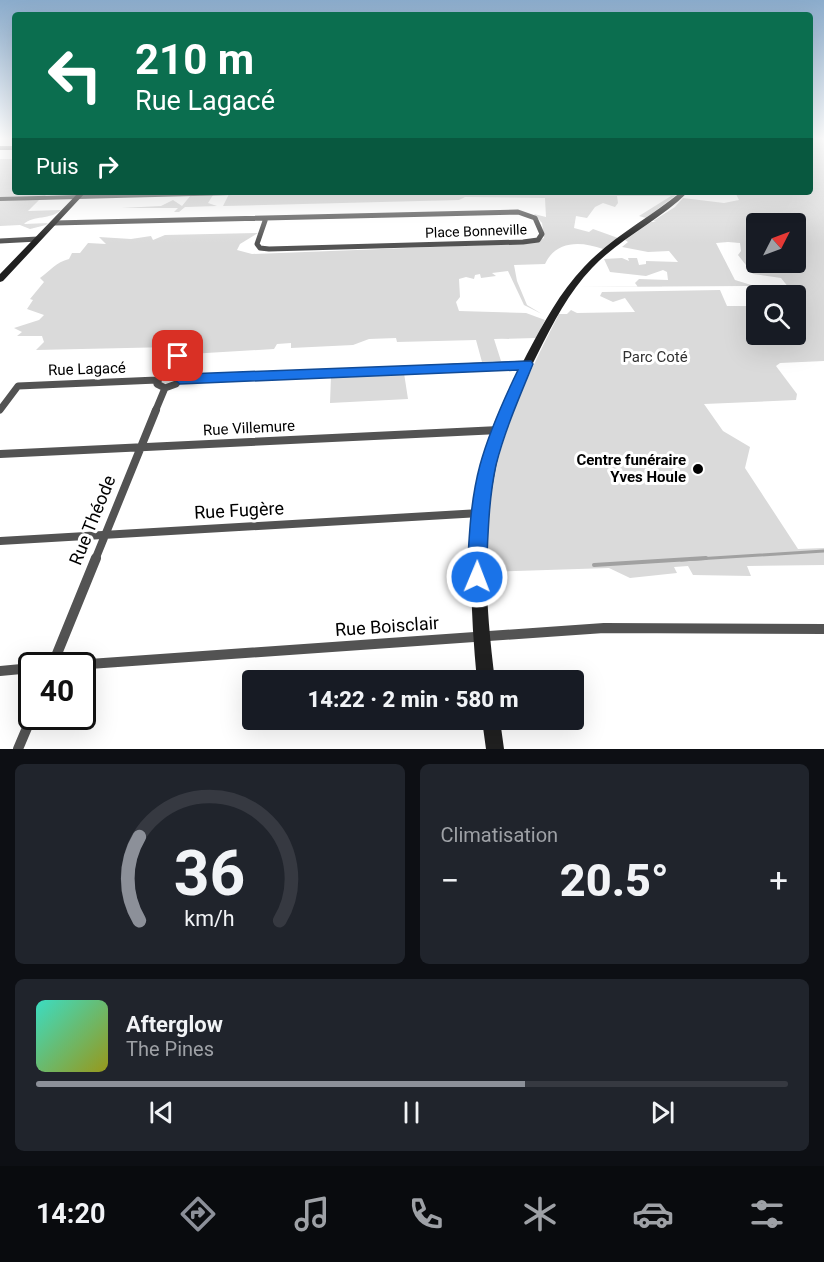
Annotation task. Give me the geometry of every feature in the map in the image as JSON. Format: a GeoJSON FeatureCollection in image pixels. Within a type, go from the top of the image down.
{"type":"FeatureCollection","features":[{"type":"Feature","properties":{"kind":"street"},"geometry":{"type":"LineString","coordinates":[[0,199],[65,195]]}},
{"type":"Feature","properties":{"kind":"street"},"geometry":{"type":"LineString","coordinates":[[0,279],[80,195]]}},
{"type":"Feature","properties":{"kind":"street"},"geometry":{"type":"LineString","coordinates":[[485,670],[477,577],[480,513],[486,473],[499,430],[527,364],[562,300],[587,267],[681,195]]}},
{"type":"Feature","properties":{"kind":"street","name":"Place Bonneville"},"geometry":{"type":"LineString","coordinates":[[55,222],[524,212],[538,221],[542,234],[540,238],[532,241],[269,249],[260,248],[257,244],[266,218]]}},
{"type":"Feature","properties":{"kind":"street"},"geometry":{"type":"LineString","coordinates":[[0,241],[38,239]]}},
{"type":"Feature","properties":{"kind":"street"},"geometry":{"type":"LineString","coordinates":[[172,372],[178,356]]}},
{"type":"Feature","properties":{"kind":"street"},"geometry":{"type":"LineString","coordinates":[[180,379],[180,374],[172,372],[164,374],[157,380],[158,386],[165,388],[176,384],[180,379],[527,364]]}},
{"type":"Feature","properties":{"kind":"street","name":"Rue Lagacé"},"geometry":{"type":"LineString","coordinates":[[0,410],[18,386],[157,380]]}},
{"type":"Feature","properties":{"kind":"street","name":"Rue Théode"},"geometry":{"type":"LineString","coordinates":[[58,652],[165,388]]}},
{"type":"Feature","properties":{"kind":"street","name":"Rue Villemure"},"geometry":{"type":"LineString","coordinates":[[0,454],[499,430]]}},
{"type":"Feature","properties":{"kind":"street","name":"Rue Fugère"},"geometry":{"type":"LineString","coordinates":[[0,541],[480,513]]}},
{"type":"Feature","properties":{"kind":"street","name":"Rue Boisclair"},"geometry":{"type":"LineString","coordinates":[[96,663],[604,628],[824,629]]}},
{"type":"Feature","properties":{"kind":"street"},"geometry":{"type":"LineString","coordinates":[[0,671],[18,669]]}},
{"type":"Feature","properties":{"kind":"street"},"geometry":{"type":"LineString","coordinates":[[18,749],[26,730]]}},
{"type":"Feature","properties":{"kind":"street"},"geometry":{"type":"LineString","coordinates":[[492,730],[495,749]]}},
{"type":"Feature","properties":{"kind":"green space"},"geometry":{"type":"Polygon","coordinates":[[[0,173],[12,173],[12,195],[46,195],[44,197],[0,198],[0,173]]]}},
{"type":"Feature","properties":{"kind":"green space","name":"Parc Coté"},"geometry":{"type":"Polygon","coordinates":[[[813,173],[824,173],[824,361],[780,363],[776,366],[797,394],[796,400],[704,404],[723,431],[750,447],[745,468],[798,549],[824,548],[824,565],[747,566],[751,576],[693,575],[688,566],[674,567],[677,573],[630,578],[609,568],[485,572],[487,520],[498,460],[524,386],[559,314],[567,314],[571,310],[577,313],[635,312],[625,298],[613,302],[600,296],[602,292],[720,290],[727,306],[746,306],[746,345],[806,345],[806,285],[787,285],[781,278],[752,273],[806,273],[806,213],[746,213],[746,265],[738,255],[741,251],[740,243],[716,243],[735,280],[751,285],[638,287],[635,283],[639,279],[668,280],[667,272],[663,270],[646,276],[610,272],[604,259],[622,258],[629,261],[628,258],[637,258],[639,265],[646,264],[646,261],[678,262],[669,251],[648,252],[622,247],[628,242],[625,240],[651,222],[656,222],[653,221],[675,207],[683,198],[724,203],[739,200],[736,195],[813,195],[813,173]]]}},
{"type":"Feature","properties":{"kind":"green space"},"geometry":{"type":"Polygon","coordinates":[[[191,195],[213,195],[208,203],[217,206],[185,207],[179,212],[174,212],[178,208],[121,208],[161,206],[173,200],[182,206],[191,195]]]}},
{"type":"Feature","properties":{"kind":"green space"},"geometry":{"type":"Polygon","coordinates":[[[228,195],[676,195],[646,218],[639,216],[671,196],[617,196],[618,203],[615,207],[603,203],[595,207],[587,218],[576,216],[574,228],[589,232],[593,229],[618,238],[603,249],[570,244],[556,250],[545,264],[514,265],[517,281],[527,305],[542,314],[524,305],[508,271],[492,273],[496,276],[481,278],[480,274],[475,275],[474,279],[466,277],[459,279],[460,297],[456,302],[459,311],[526,313],[545,320],[536,338],[494,339],[501,361],[482,362],[476,340],[397,342],[396,338],[369,339],[353,345],[291,348],[291,343],[277,344],[274,349],[173,355],[172,347],[36,350],[44,342],[42,336],[17,336],[22,332],[14,328],[39,320],[44,315],[27,309],[33,300],[30,299],[44,282],[40,278],[57,264],[69,259],[72,253],[80,253],[88,243],[106,244],[99,237],[131,239],[151,236],[153,240],[165,235],[258,233],[240,244],[237,250],[252,254],[533,243],[544,238],[542,223],[534,214],[546,217],[545,198],[465,197],[459,200],[223,206],[228,195]]]}},
{"type":"Feature","properties":{"kind":"green space"},"geometry":{"type":"Polygon","coordinates":[[[41,198],[28,211],[61,210],[52,215],[32,219],[24,224],[48,223],[46,225],[30,229],[20,225],[0,226],[0,200],[41,198]]]}},
{"type":"Feature","properties":{"kind":"green space"},"geometry":{"type":"Polygon","coordinates":[[[404,373],[408,399],[330,403],[331,376],[404,373]]]}},
{"type":"Feature","properties":{"kind":"waterway"},"geometry":{"type":"LineString","coordinates":[[681,560],[824,551]]}},
{"type":"Feature","properties":{"kind":"waterway"},"geometry":{"type":"LineString","coordinates":[[594,565],[706,558]]}},
{"type":"Feature","properties":{"kind":"place","name":"Centre funéraire Yves Houle"},"geometry":{"type":"Point","coordinates":[698,469]}},
{"type":"Feature","properties":{"kind":"route"},"geometry":{"type":"LineString","coordinates":[[178,356],[172,372],[180,374],[180,379],[527,364],[501,423],[488,467],[480,513],[477,577]]}}]}
